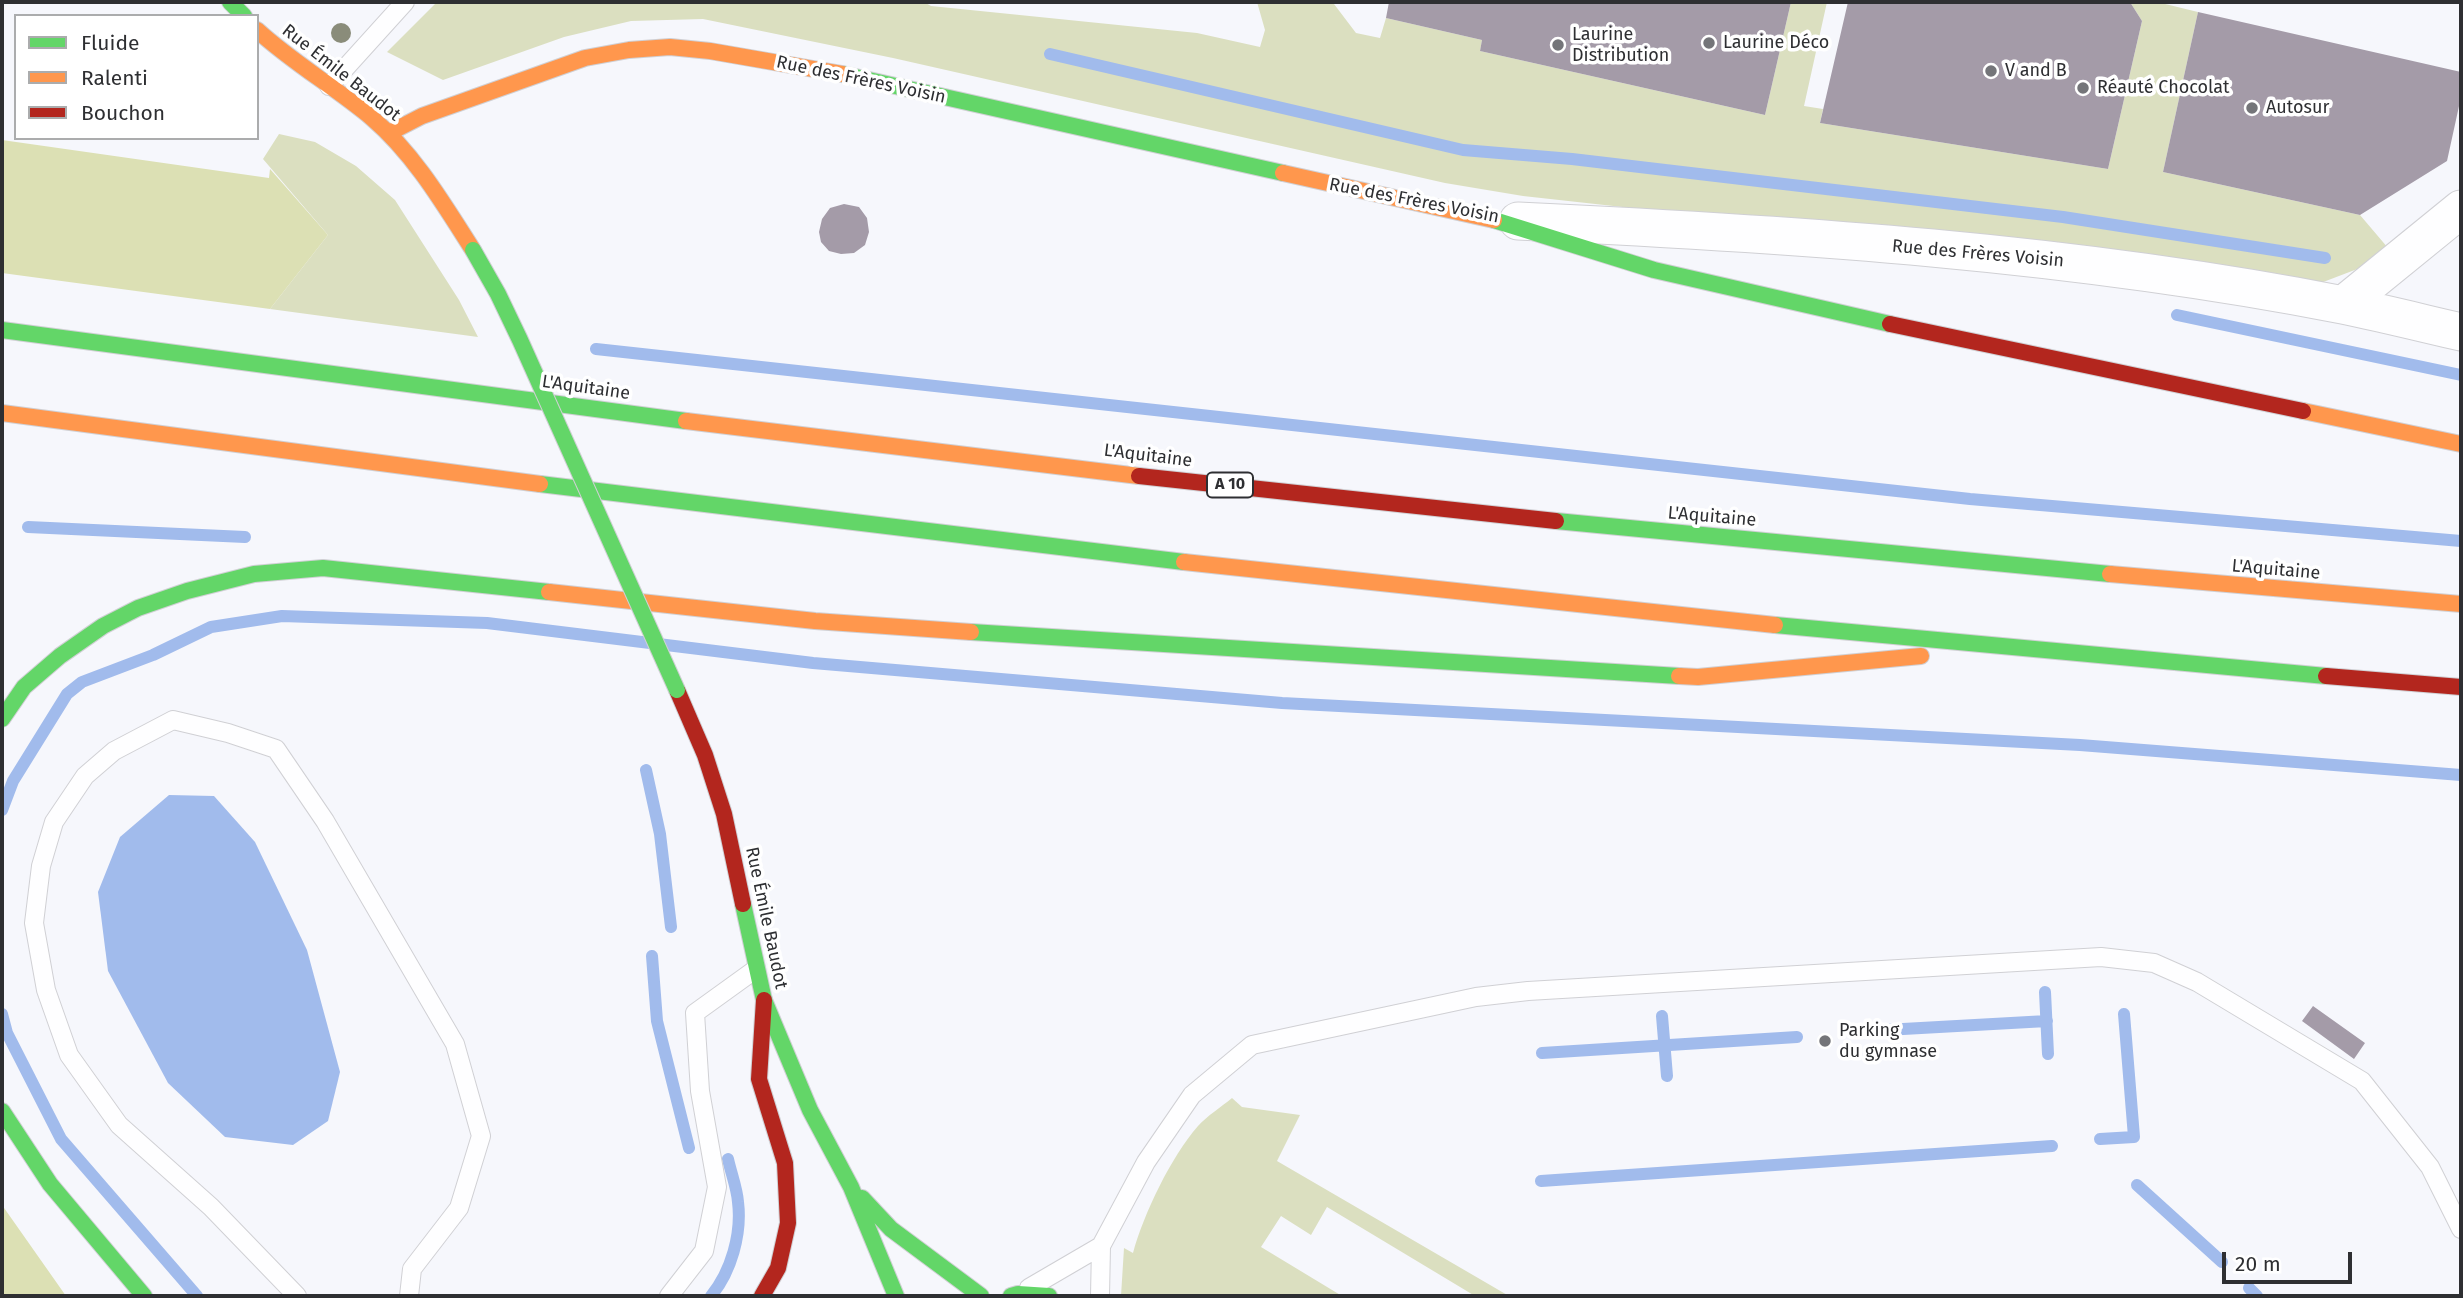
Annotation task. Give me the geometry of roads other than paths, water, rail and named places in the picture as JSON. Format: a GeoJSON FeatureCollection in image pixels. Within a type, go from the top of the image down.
{"type":"FeatureCollection","features":[{"type":"Feature","properties":{"kind":"main road","name":"Rue Émile Baudot"},"geometry":{"type":"LineString","coordinates":[[259,32],[295,63],[388,133],[443,203],[473,250],[520,340],[705,755],[724,814],[764,1000],[810,1110],[851,1187],[896,1296]]}},
{"type":"Feature","properties":{"kind":"main road","name":"Rue des Frères Voisin"},"geometry":{"type":"LineString","coordinates":[[388,133],[422,116],[585,58],[629,50],[670,47],[710,51],[852,76],[1494,219]]}},
{"type":"Feature","properties":{"kind":"main road"},"geometry":{"type":"LineString","coordinates":[[1494,219],[1654,270],[1858,317],[2461,444]]}},
{"type":"Feature","properties":{"kind":"main road","name":"L'Aquitaine"},"geometry":{"type":"LineString","coordinates":[[2,330],[647,416],[1368,501],[2018,566],[2461,604]]}},
{"type":"Feature","properties":{"kind":"main road"},"geometry":{"type":"LineString","coordinates":[[2,413],[609,494],[1510,598],[2011,648],[2461,687]]}},
{"type":"Feature","properties":{"kind":"main road"},"geometry":{"type":"LineString","coordinates":[[2,719],[24,687],[60,656],[103,626],[138,608],[254,574],[323,568],[815,621],[1286,653],[1698,677],[2011,648]]}},
{"type":"Feature","properties":{"kind":"main road"},"geometry":{"type":"LineString","coordinates":[[762,1296],[778,1268],[788,1223],[785,1163],[759,1079],[764,1000]]}},
{"type":"Feature","properties":{"kind":"main road"},"geometry":{"type":"LineString","coordinates":[[2,1111],[20,1142],[66,1206],[144,1296]]}},
{"type":"Feature","properties":{"kind":"main road","name":"Rue Émile Baudot"},"geometry":{"type":"LineString","coordinates":[[851,1187],[891,1229],[981,1296]]}},
{"type":"Feature","properties":{"kind":"main road"},"geometry":{"type":"LineString","coordinates":[[1015,1295],[1049,1296]]}},
{"type":"Feature","properties":{"kind":"street"},"geometry":{"type":"LineString","coordinates":[[2343,305],[2461,209]]}},
{"type":"Feature","properties":{"kind":"street","name":"Rue des Frères Voisin"},"geometry":{"type":"LineString","coordinates":[[1494,219],[1654,227],[2041,259],[2176,277],[2343,305],[2461,332]]}},
{"type":"Feature","properties":{"kind":"lane"},"geometry":{"type":"LineString","coordinates":[[329,86],[405,2]]}},
{"type":"Feature","properties":{"kind":"lane"},"geometry":{"type":"LineString","coordinates":[[297,1296],[211,1207],[119,1125],[69,1055],[46,990],[34,923],[41,866],[54,822],[85,776],[114,751],[173,720],[228,733],[276,749],[325,821],[455,1044],[481,1136],[459,1208],[412,1269],[409,1296]]}},
{"type":"Feature","properties":{"kind":"lane"},"geometry":{"type":"LineString","coordinates":[[1100,1296],[1101,1246],[1146,1162],[1192,1095],[1252,1045],[1476,997],[1515,992],[2101,957],[2154,963],[2197,982],[2362,1081],[2430,1167],[2461,1229]]}},
{"type":"Feature","properties":{"kind":"lane"},"geometry":{"type":"LineString","coordinates":[[669,1296],[704,1251],[717,1187],[700,1091],[695,1013],[756,969]]}},
{"type":"Feature","properties":{"kind":"lane"},"geometry":{"type":"LineString","coordinates":[[1015,1295],[1101,1246]]}},
{"type":"Feature","properties":{"kind":"water"},"geometry":{"type":"Polygon","coordinates":[[[169,795],[214,796],[255,842],[307,950],[340,1072],[328,1121],[293,1145],[225,1137],[168,1083],[108,971],[98,892],[120,837],[169,795]]]}},
{"type":"Feature","properties":{"kind":"waterway"},"geometry":{"type":"LineString","coordinates":[[1050,54],[1463,150],[1572,159],[2063,217],[2325,258]]}},
{"type":"Feature","properties":{"kind":"waterway"},"geometry":{"type":"LineString","coordinates":[[2177,315],[2461,375]]}},
{"type":"Feature","properties":{"kind":"waterway"},"geometry":{"type":"LineString","coordinates":[[596,349],[1970,499],[2461,541]]}},
{"type":"Feature","properties":{"kind":"waterway"},"geometry":{"type":"LineString","coordinates":[[28,527],[245,537]]}},
{"type":"Feature","properties":{"kind":"waterway"},"geometry":{"type":"LineString","coordinates":[[2,810],[13,781],[67,694],[82,682],[153,655],[211,627],[282,616],[487,623],[813,663],[1282,703],[2080,745],[2461,775]]}},
{"type":"Feature","properties":{"kind":"waterway"},"geometry":{"type":"LineString","coordinates":[[646,770],[660,834],[671,927]]}},
{"type":"Feature","properties":{"kind":"waterway"},"geometry":{"type":"LineString","coordinates":[[652,956],[657,1021],[689,1148]]}},
{"type":"Feature","properties":{"kind":"waterway"},"geometry":{"type":"LineString","coordinates":[[2045,992],[2048,1054]]}},
{"type":"Feature","properties":{"kind":"waterway"},"geometry":{"type":"LineString","coordinates":[[2,1014],[7,1033],[61,1139],[197,1296]]}},
{"type":"Feature","properties":{"kind":"waterway"},"geometry":{"type":"LineString","coordinates":[[2100,1139],[2134,1137],[2124,1014]]}},
{"type":"Feature","properties":{"kind":"waterway"},"geometry":{"type":"LineString","coordinates":[[1662,1016],[1667,1076]]}},
{"type":"Feature","properties":{"kind":"waterway"},"geometry":{"type":"LineString","coordinates":[[1885,1030],[2047,1021]]}},
{"type":"Feature","properties":{"kind":"waterway"},"geometry":{"type":"LineString","coordinates":[[1542,1053],[1797,1037]]}},
{"type":"Feature","properties":{"kind":"waterway"},"geometry":{"type":"LineString","coordinates":[[1541,1181],[2052,1146]]}},
{"type":"Feature","properties":{"kind":"waterway"},"geometry":{"type":"LineString","coordinates":[[711,1296],[724,1276],[734,1252],[738,1227],[737,1197],[728,1159]]}},
{"type":"Feature","properties":{"kind":"waterway"},"geometry":{"type":"LineString","coordinates":[[2137,1185],[2222,1262]]}},
{"type":"Feature","properties":{"kind":"waterway"},"geometry":{"type":"LineString","coordinates":[[2249,1288],[2257,1296]]}},
{"type":"Feature","properties":{"kind":"place","name":"Laurine Déco"},"geometry":{"type":"Point","coordinates":[1709,43]}},
{"type":"Feature","properties":{"kind":"place","name":"Laurine Distribution"},"geometry":{"type":"Point","coordinates":[1558,45]}},
{"type":"Feature","properties":{"kind":"place","name":"V and B"},"geometry":{"type":"Point","coordinates":[1991,71]}},
{"type":"Feature","properties":{"kind":"place","name":"Réauté Chocolat"},"geometry":{"type":"Point","coordinates":[2083,88]}},
{"type":"Feature","properties":{"kind":"place","name":"Autosur"},"geometry":{"type":"Point","coordinates":[2252,108]}},
{"type":"Feature","properties":{"kind":"place","name":"Parking du gymnase"},"geometry":{"type":"Point","coordinates":[1825,1041]}}]}
